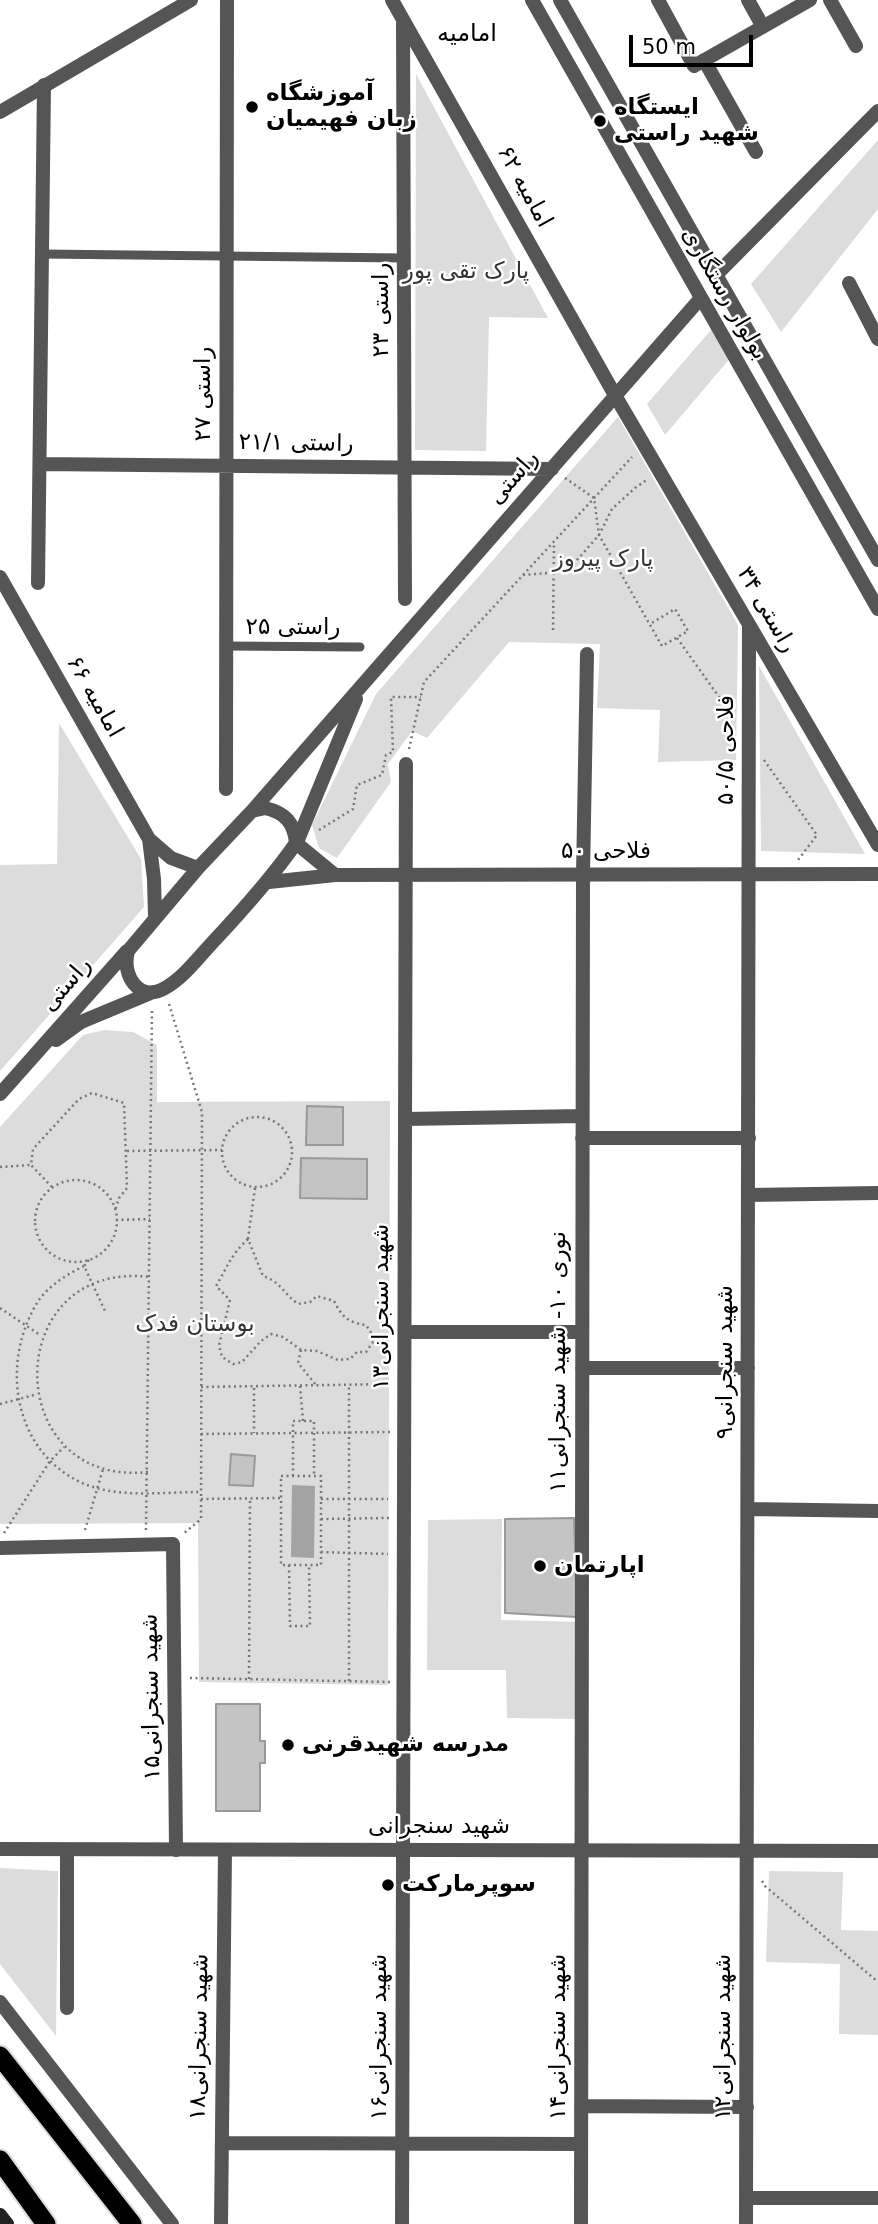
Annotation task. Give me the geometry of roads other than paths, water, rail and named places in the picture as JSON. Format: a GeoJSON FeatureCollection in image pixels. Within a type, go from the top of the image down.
{"type":"FeatureCollection","features":[{"type":"Feature","properties":{"kind":"highway"},"geometry":{"type":"LineString","coordinates":[[0,2056],[132,2224]]}},
{"type":"Feature","properties":{"kind":"highway"},"geometry":{"type":"LineString","coordinates":[[0,2160],[46,2224]]}},
{"type":"Feature","properties":{"kind":"main road"},"geometry":{"type":"LineString","coordinates":[[0,2215],[7,2224]]}},
{"type":"Feature","properties":{"kind":"street"},"geometry":{"type":"LineString","coordinates":[[0,112],[191,0]]}},
{"type":"Feature","properties":{"kind":"street","name":"راستی ۲۷"},"geometry":{"type":"LineString","coordinates":[[226,789],[228,0]]}},
{"type":"Feature","properties":{"kind":"street","name":"امامیه ۶۲"},"geometry":{"type":"LineString","coordinates":[[392,0],[616,397]]}},
{"type":"Feature","properties":{"kind":"street","name":"بولوار رستگاری"},"geometry":{"type":"LineString","coordinates":[[532,0],[878,609]]}},
{"type":"Feature","properties":{"kind":"street","name":"بولوار رستگاری"},"geometry":{"type":"LineString","coordinates":[[560,0],[878,560]]}},
{"type":"Feature","properties":{"kind":"street"},"geometry":{"type":"LineString","coordinates":[[657,0],[756,152]]}},
{"type":"Feature","properties":{"kind":"street"},"geometry":{"type":"LineString","coordinates":[[748,0],[763,27]]}},
{"type":"Feature","properties":{"kind":"street"},"geometry":{"type":"LineString","coordinates":[[699,63],[810,0]]}},
{"type":"Feature","properties":{"kind":"street"},"geometry":{"type":"LineString","coordinates":[[830,0],[856,46]]}},
{"type":"Feature","properties":{"kind":"street","name":"راستی ۲۳"},"geometry":{"type":"LineString","coordinates":[[403,21],[405,599]]}},
{"type":"Feature","properties":{"kind":"street"},"geometry":{"type":"LineString","coordinates":[[38,583],[44,85]]}},
{"type":"Feature","properties":{"kind":"street"},"geometry":{"type":"LineString","coordinates":[[716,275],[878,111]]}},
{"type":"Feature","properties":{"kind":"street"},"geometry":{"type":"LineString","coordinates":[[849,283],[878,339]]}},
{"type":"Feature","properties":{"kind":"street","name":"راستی"},"geometry":{"type":"LineString","coordinates":[[0,1094],[128,951],[155,916],[252,811],[700,299]]}},
{"type":"Feature","properties":{"kind":"street","name":"راستی ۳۴"},"geometry":{"type":"LineString","coordinates":[[616,397],[878,845]]}},
{"type":"Feature","properties":{"kind":"street","name":"راستی ۲۱/۱"},"geometry":{"type":"LineString","coordinates":[[40,464],[552,469]]}},
{"type":"Feature","properties":{"kind":"street","name":"امامیه ۶۶"},"geometry":{"type":"LineString","coordinates":[[0,578],[4,597],[149,839]]}},
{"type":"Feature","properties":{"kind":"street","name":"فلاحی ۵۰/۵"},"geometry":{"type":"LineString","coordinates":[[749,626],[749,874]]}},
{"type":"Feature","properties":{"kind":"street","name":"نوری ۱۰- شهید سنجرانی۱۱"},"geometry":{"type":"LineString","coordinates":[[581,1849],[583,875],[587,654]]}},
{"type":"Feature","properties":{"kind":"street","name":"راستی"},"geometry":{"type":"LineString","coordinates":[[40,1050],[82,1022],[159,991],[190,967],[269,882],[296,844],[361,686]]}},
{"type":"Feature","properties":{"kind":"street","name":"شهید سنجرانی۱۳"},"geometry":{"type":"LineString","coordinates":[[403,1850],[406,764]]}},
{"type":"Feature","properties":{"kind":"street"},"geometry":{"type":"LineString","coordinates":[[252,811],[265,808],[278,811],[288,819],[295,830],[296,844],[335,875]]}},
{"type":"Feature","properties":{"kind":"street"},"geometry":{"type":"LineString","coordinates":[[149,839],[171,858],[198,868]]}},
{"type":"Feature","properties":{"kind":"street"},"geometry":{"type":"LineString","coordinates":[[149,839],[155,916]]}},
{"type":"Feature","properties":{"kind":"street","name":"شهید سنجرانی۹"},"geometry":{"type":"LineString","coordinates":[[747,1850],[749,874]]}},
{"type":"Feature","properties":{"kind":"street","name":"فلاحی ۵۰"},"geometry":{"type":"LineString","coordinates":[[269,882],[335,875],[878,874]]}},
{"type":"Feature","properties":{"kind":"street"},"geometry":{"type":"LineString","coordinates":[[128,951],[126,973],[132,983],[142,990],[159,991]]}},
{"type":"Feature","properties":{"kind":"street"},"geometry":{"type":"LineString","coordinates":[[405,1119],[582,1116]]}},
{"type":"Feature","properties":{"kind":"street"},"geometry":{"type":"LineString","coordinates":[[582,1138],[749,1138]]}},
{"type":"Feature","properties":{"kind":"street"},"geometry":{"type":"LineString","coordinates":[[749,1195],[878,1192]]}},
{"type":"Feature","properties":{"kind":"street"},"geometry":{"type":"LineString","coordinates":[[405,1332],[582,1332]]}},
{"type":"Feature","properties":{"kind":"street"},"geometry":{"type":"LineString","coordinates":[[582,1368],[748,1368]]}},
{"type":"Feature","properties":{"kind":"street"},"geometry":{"type":"LineString","coordinates":[[748,1509],[878,1511]]}},
{"type":"Feature","properties":{"kind":"street","name":"شهید سنجرانی۱۵"},"geometry":{"type":"LineString","coordinates":[[0,1548],[173,1544],[176,1850]]}},
{"type":"Feature","properties":{"kind":"street","name":"شهید سنجرانی"},"geometry":{"type":"LineString","coordinates":[[0,1849],[878,1851]]}},
{"type":"Feature","properties":{"kind":"street","name":"شهید سنجرانی۱۴"},"geometry":{"type":"LineString","coordinates":[[581,1849],[581,2224]]}},
{"type":"Feature","properties":{"kind":"street"},"geometry":{"type":"LineString","coordinates":[[67,1850],[67,2008]]}},
{"type":"Feature","properties":{"kind":"street","name":"شهید سنجرانی۱۸"},"geometry":{"type":"LineString","coordinates":[[221,2224],[225,1850]]}},
{"type":"Feature","properties":{"kind":"street","name":"شهید سنجرانی۱۶"},"geometry":{"type":"LineString","coordinates":[[402,2224],[403,1850]]}},
{"type":"Feature","properties":{"kind":"street","name":"شهید سنجرانی۱۲"},"geometry":{"type":"LineString","coordinates":[[746,2224],[747,1850]]}},
{"type":"Feature","properties":{"kind":"street"},"geometry":{"type":"LineString","coordinates":[[0,2002],[172,2224]]}},
{"type":"Feature","properties":{"kind":"street"},"geometry":{"type":"LineString","coordinates":[[581,2106],[747,2107]]}},
{"type":"Feature","properties":{"kind":"street"},"geometry":{"type":"LineString","coordinates":[[222,2143],[581,2144]]}},
{"type":"Feature","properties":{"kind":"street"},"geometry":{"type":"LineString","coordinates":[[746,2198],[878,2198]]}},
{"type":"Feature","properties":{"kind":"lane"},"geometry":{"type":"LineString","coordinates":[[42,254],[404,258]]}},
{"type":"Feature","properties":{"kind":"lane","name":"راستی ۲۵"},"geometry":{"type":"LineString","coordinates":[[226,646],[360,647]]}},
{"type":"Feature","properties":{"kind":"place","name":"آموزشگاه زبان فهیمیان"},"geometry":{"type":"Point","coordinates":[252,107]}},
{"type":"Feature","properties":{"kind":"place","name":"ایستگاه شهید راستی"},"geometry":{"type":"Point","coordinates":[600,121]}},
{"type":"Feature","properties":{"kind":"place","name":"اپارتمان"},"geometry":{"type":"Point","coordinates":[540,1566]}},
{"type":"Feature","properties":{"kind":"place","name":"مدرسه شهیدقرنی"},"geometry":{"type":"Point","coordinates":[288,1745]}},
{"type":"Feature","properties":{"kind":"place","name":"سوپرمارکت"},"geometry":{"type":"Point","coordinates":[388,1885]}},
{"type":"Feature","properties":{"kind":"district","name":"امامیه"},"geometry":{"type":"Point","coordinates":[467,35]}},
{"type":"Feature","properties":{"kind":"park label","name":"پارک تقی پور"},"geometry":{"type":"Point","coordinates":[466,272]}},
{"type":"Feature","properties":{"kind":"park label","name":"پارک پیروز"},"geometry":{"type":"Point","coordinates":[603,560]}},
{"type":"Feature","properties":{"kind":"park label","name":"بوستان فدک"},"geometry":{"type":"Point","coordinates":[195,1325]}}]}
